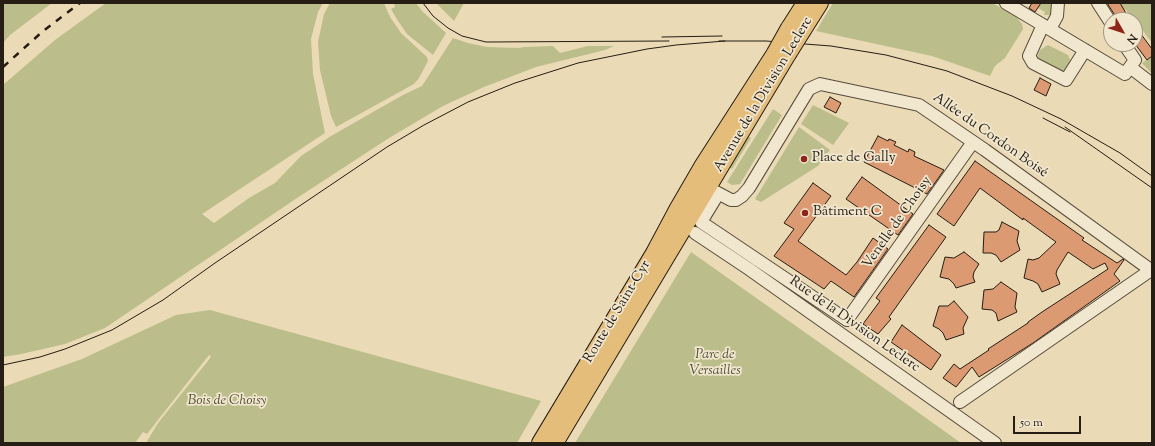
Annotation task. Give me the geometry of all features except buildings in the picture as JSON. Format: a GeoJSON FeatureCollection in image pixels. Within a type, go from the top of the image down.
{"type":"FeatureCollection","features":[{"type":"Feature","properties":{"kind":"main road","name":"Avenue de la Division Leclerc"},"geometry":{"type":"LineString","coordinates":[[796,29],[804,3]]}},
{"type":"Feature","properties":{"kind":"main road","name":"Avenue de la Division Leclerc"},"geometry":{"type":"LineString","coordinates":[[705,186],[796,29],[820,3]]}},
{"type":"Feature","properties":{"kind":"main road","name":"Avenue de la Division Leclerc"},"geometry":{"type":"LineString","coordinates":[[705,186],[749,95],[781,53]]}},
{"type":"Feature","properties":{"kind":"main road","name":"Route de Saint-Cyr"},"geometry":{"type":"LineString","coordinates":[[540,443],[654,253],[705,186]]}},
{"type":"Feature","properties":{"kind":"main road","name":"Route de Saint-Cyr"},"geometry":{"type":"LineString","coordinates":[[555,443],[705,186]]}},
{"type":"Feature","properties":{"kind":"street"},"geometry":{"type":"LineString","coordinates":[[1006,3],[1125,74],[1135,60],[1130,52]]}},
{"type":"Feature","properties":{"kind":"street"},"geometry":{"type":"LineString","coordinates":[[1058,3],[1057,16],[1046,27],[1029,56],[1033,64],[1066,80],[1085,50]]}},
{"type":"Feature","properties":{"kind":"street"},"geometry":{"type":"LineString","coordinates":[[1098,3],[1104,12]]}},
{"type":"Feature","properties":{"kind":"street"},"geometry":{"type":"LineString","coordinates":[[1130,67],[1152,84]]}},
{"type":"Feature","properties":{"kind":"street","name":"Allée du Cordon Boisé"},"geometry":{"type":"LineString","coordinates":[[705,186],[731,200],[736,200],[742,196],[749,188],[809,89],[820,84],[919,105],[973,142],[1151,271]]}},
{"type":"Feature","properties":{"kind":"street","name":"Venelle de Choisy"},"geometry":{"type":"LineString","coordinates":[[705,186],[701,222],[847,320],[973,142]]}},
{"type":"Feature","properties":{"kind":"street","name":"Rue de la Division Leclerc"},"geometry":{"type":"LineString","coordinates":[[695,233],[749,269],[995,443]]}},
{"type":"Feature","properties":{"kind":"street"},"geometry":{"type":"LineString","coordinates":[[960,402],[1151,271]]}},
{"type":"Feature","properties":{"kind":"green space"},"geometry":{"type":"Polygon","coordinates":[[[3,3],[52,3],[10,35],[3,43],[3,3]]]}},
{"type":"Feature","properties":{"kind":"green space"},"geometry":{"type":"Polygon","coordinates":[[[106,3],[323,3],[318,12],[311,39],[313,74],[325,133],[202,214],[214,223],[249,198],[275,183],[301,156],[331,136],[403,95],[422,86],[453,38],[487,47],[519,48],[553,46],[560,53],[588,46],[614,46],[605,50],[536,67],[484,87],[443,106],[389,138],[297,198],[105,328],[65,344],[3,357],[3,85],[55,40],[106,3]]]}},
{"type":"Feature","properties":{"kind":"green space"},"geometry":{"type":"Polygon","coordinates":[[[330,3],[384,3],[390,17],[401,33],[427,57],[428,61],[414,84],[336,127],[331,116],[320,70],[318,42],[324,14],[330,3]]]}},
{"type":"Feature","properties":{"kind":"green space"},"geometry":{"type":"Polygon","coordinates":[[[394,3],[416,3],[422,11],[446,33],[433,55],[407,34],[391,9],[395,7],[394,3]]]}},
{"type":"Feature","properties":{"kind":"green space"},"geometry":{"type":"Polygon","coordinates":[[[436,3],[464,3],[454,21],[436,3]]]}},
{"type":"Feature","properties":{"kind":"green space"},"geometry":{"type":"Polygon","coordinates":[[[833,3],[992,3],[1015,15],[1022,24],[1023,29],[1005,58],[995,66],[990,76],[932,56],[816,31],[833,3]]]}},
{"type":"Feature","properties":{"kind":"green space"},"geometry":{"type":"Polygon","coordinates":[[[1041,3],[1053,3],[1052,15],[1044,15],[1045,12],[1038,8],[1041,3]]]}},
{"type":"Feature","properties":{"kind":"green space"},"geometry":{"type":"Polygon","coordinates":[[[1120,3],[1152,3],[1152,43],[1143,31],[1143,12],[1128,12],[1125,9],[1124,11],[1120,3]]]}},
{"type":"Feature","properties":{"kind":"green space"},"geometry":{"type":"Polygon","coordinates":[[[1048,45],[1068,55],[1070,60],[1069,67],[1064,71],[1059,72],[1039,63],[1037,57],[1040,50],[1048,45]]]}},
{"type":"Feature","properties":{"kind":"green space"},"geometry":{"type":"Polygon","coordinates":[[[1152,56],[1152,74],[1142,63],[1152,56]]]}},
{"type":"Feature","properties":{"kind":"green space"},"geometry":{"type":"Polygon","coordinates":[[[813,105],[849,123],[833,145],[801,124],[813,105]]]}},
{"type":"Feature","properties":{"kind":"green space"},"geometry":{"type":"Polygon","coordinates":[[[773,109],[782,115],[740,184],[732,185],[727,182],[773,109]]]}},
{"type":"Feature","properties":{"kind":"green space"},"geometry":{"type":"Polygon","coordinates":[[[784,117],[786,118],[748,183],[744,183],[784,117]]]}},
{"type":"Feature","properties":{"kind":"green space"},"geometry":{"type":"Polygon","coordinates":[[[799,127],[830,150],[818,166],[761,202],[755,199],[799,127]]]}},
{"type":"Feature","properties":{"kind":"green space"},"geometry":{"type":"Polygon","coordinates":[[[749,137],[751,138],[732,169],[727,166],[738,147],[749,137]]]}},
{"type":"Feature","properties":{"kind":"green space","name":"Parc de Versailles"},"geometry":{"type":"Polygon","coordinates":[[[691,252],[891,393],[961,443],[575,443],[691,252]]]}},
{"type":"Feature","properties":{"kind":"green space","name":"Bois de Choisy"},"geometry":{"type":"Polygon","coordinates":[[[210,310],[541,401],[517,443],[146,443],[158,423],[211,357],[209,355],[147,434],[143,432],[135,443],[3,443],[3,387],[82,359],[176,315],[210,310]]]}},
{"type":"Feature","properties":{"kind":"tram line"},"geometry":{"type":"LineString","coordinates":[[423,3],[433,16],[448,28],[462,36],[486,42],[669,41]]}},
{"type":"Feature","properties":{"kind":"tram line"},"geometry":{"type":"LineString","coordinates":[[662,37],[722,36]]}},
{"type":"Feature","properties":{"kind":"tram line"},"geometry":{"type":"LineString","coordinates":[[719,41],[766,41],[831,46],[886,55],[947,71],[1012,96],[1061,119],[1120,153],[1152,176]]}},
{"type":"Feature","properties":{"kind":"tram line"},"geometry":{"type":"LineString","coordinates":[[3,365],[40,357],[65,349],[112,330],[163,300],[215,263],[387,147],[424,125],[468,102],[515,83],[578,63],[647,49],[725,41]]}},
{"type":"Feature","properties":{"kind":"tram line"},"geometry":{"type":"LineString","coordinates":[[1043,118],[1070,132]]}},
{"type":"Feature","properties":{"kind":"tram line"},"geometry":{"type":"LineString","coordinates":[[1065,127],[1152,188]]}},
{"type":"Feature","properties":{"kind":"railway"},"geometry":{"type":"LineString","coordinates":[[3,67],[42,32],[80,3]]}},
{"type":"Feature","properties":{"kind":"place","name":"Place de Gally"},"geometry":{"type":"Point","coordinates":[804,159]}},
{"type":"Feature","properties":{"kind":"place","name":"Bâtiment C"},"geometry":{"type":"Point","coordinates":[805,213]}}]}
